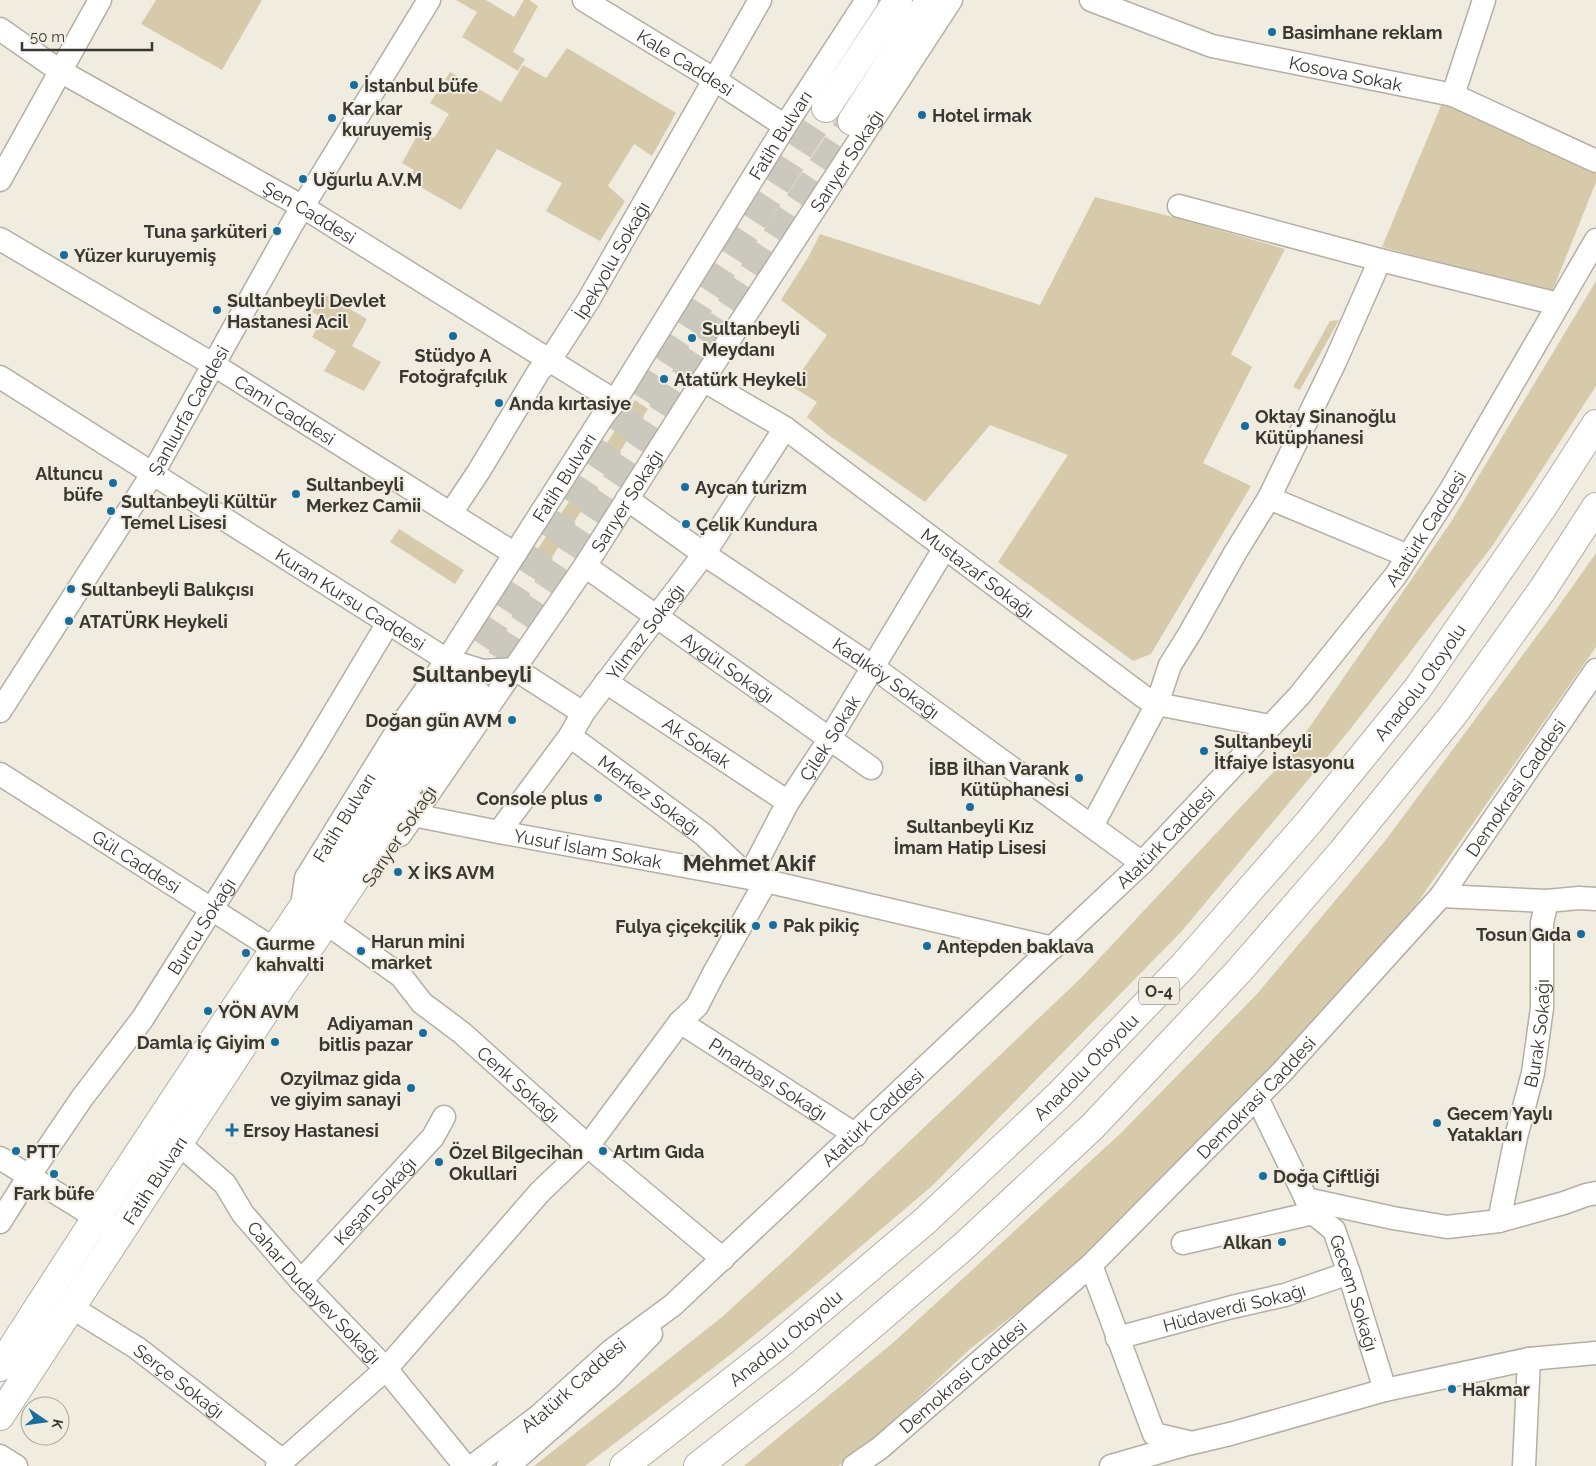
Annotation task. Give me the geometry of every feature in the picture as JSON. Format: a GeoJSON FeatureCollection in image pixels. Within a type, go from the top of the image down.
{"type":"FeatureCollection","features":[{"type":"Feature","properties":{"kind":"main road","name":"Fatih Bulvarı"},"geometry":{"type":"LineString","coordinates":[[826,108],[898,0]]}},
{"type":"Feature","properties":{"kind":"main road"},"geometry":{"type":"LineString","coordinates":[[852,121],[930,0]]}},
{"type":"Feature","properties":{"kind":"main road","name":"Anadolu Otoyolu"},"geometry":{"type":"LineString","coordinates":[[624,1466],[777,1346],[925,1221],[1060,1094],[1184,965],[1309,822],[1418,688],[1544,505],[1596,424]]}},
{"type":"Feature","properties":{"kind":"main road","name":"O-4"},"geometry":{"type":"LineString","coordinates":[[698,1466],[804,1383],[963,1247],[1092,1127],[1238,972],[1342,852],[1453,715],[1543,589],[1596,507]]}},
{"type":"Feature","properties":{"kind":"main road"},"geometry":{"type":"LineString","coordinates":[[1543,589],[1596,516]]}},
{"type":"Feature","properties":{"kind":"main road","name":"Fatih Bulvarı"},"geometry":{"type":"LineString","coordinates":[[0,1367],[302,906],[461,678]]}},
{"type":"Feature","properties":{"kind":"main road","name":"Fatih Bulvarı"},"geometry":{"type":"LineString","coordinates":[[0,1416],[281,986],[322,930],[438,752],[461,678]]}},
{"type":"Feature","properties":{"kind":"street"},"geometry":{"type":"LineString","coordinates":[[0,180],[100,0]]}},
{"type":"Feature","properties":{"kind":"street","name":"Şanlıurfa Caddesi"},"geometry":{"type":"LineString","coordinates":[[0,711],[152,473],[292,224],[430,0]]}},
{"type":"Feature","properties":{"kind":"street","name":"Kale Caddesi"},"geometry":{"type":"LineString","coordinates":[[584,0],[715,80],[785,126]]}},
{"type":"Feature","properties":{"kind":"street","name":"İpekyolu Sokağı"},"geometry":{"type":"LineString","coordinates":[[451,513],[479,471],[539,371],[550,360],[588,301],[760,0]]}},
{"type":"Feature","properties":{"kind":"street","name":"Fatih Bulvarı"},"geometry":{"type":"LineString","coordinates":[[461,678],[515,554],[603,416],[615,401],[785,126],[868,0]]}},
{"type":"Feature","properties":{"kind":"street","name":"Sarıyer Sokağı"},"geometry":{"type":"LineString","coordinates":[[281,986],[336,930],[585,566],[626,499],[951,0]]}},
{"type":"Feature","properties":{"kind":"street","name":"Kosova Sokak"},"geometry":{"type":"LineString","coordinates":[[1091,0],[1212,46],[1453,95],[1596,161]]}},
{"type":"Feature","properties":{"kind":"street"},"geometry":{"type":"LineString","coordinates":[[1453,95],[1484,0]]}},
{"type":"Feature","properties":{"kind":"street","name":"Şen Caddesi"},"geometry":{"type":"LineString","coordinates":[[0,29],[60,71],[303,207],[615,401]]}},
{"type":"Feature","properties":{"kind":"street"},"geometry":{"type":"LineString","coordinates":[[1179,206],[1380,260],[1558,304]]}},
{"type":"Feature","properties":{"kind":"street","name":"Cami Caddesi"},"geometry":{"type":"LineString","coordinates":[[0,239],[214,365],[515,554]]}},
{"type":"Feature","properties":{"kind":"street","name":"Atatürk Caddesi"},"geometry":{"type":"LineString","coordinates":[[508,1466],[612,1376],[674,1305],[1142,863],[1305,689],[1396,575],[1450,491],[1596,240]]}},
{"type":"Feature","properties":{"kind":"street"},"geometry":{"type":"LineString","coordinates":[[1092,826],[1157,704],[1170,665],[1269,498],[1335,362],[1380,260]]}},
{"type":"Feature","properties":{"kind":"street","name":"Kuran Kursu Caddesi"},"geometry":{"type":"LineString","coordinates":[[0,377],[388,623],[461,678],[483,671],[514,670]]}},
{"type":"Feature","properties":{"kind":"street","name":"Mustazaf Sokağı"},"geometry":{"type":"LineString","coordinates":[[703,380],[785,428],[1144,697],[1157,704],[1270,726]]}},
{"type":"Feature","properties":{"kind":"street","name":"Yılmaz Sokağı"},"geometry":{"type":"LineString","coordinates":[[499,832],[570,736],[583,713],[704,554],[785,428]]}},
{"type":"Feature","properties":{"kind":"street"},"geometry":{"type":"LineString","coordinates":[[1269,498],[1408,556]]}},
{"type":"Feature","properties":{"kind":"street","name":"Kadıköy Sokağı"},"geometry":{"type":"LineString","coordinates":[[626,499],[704,554],[873,667],[1142,863]]}},
{"type":"Feature","properties":{"kind":"street","name":"Çilek Sokak"},"geometry":{"type":"LineString","coordinates":[[280,1463],[386,1369],[540,1192],[588,1146],[680,1022],[697,1006],[758,879],[788,802],[829,740],[944,549]]}},
{"type":"Feature","properties":{"kind":"street","name":"Aygül Sokağı"},"geometry":{"type":"LineString","coordinates":[[585,566],[871,768]]}},
{"type":"Feature","properties":{"kind":"street","name":"Burcu Sokağı"},"geometry":{"type":"LineString","coordinates":[[0,1222],[82,1098],[144,1018],[312,750],[388,623]]}},
{"type":"Feature","properties":{"kind":"street"},"geometry":{"type":"LineString","coordinates":[[514,670],[583,713]]}},
{"type":"Feature","properties":{"kind":"street","name":"Demokrasi Caddesi"},"geometry":{"type":"LineString","coordinates":[[854,1466],[880,1448],[1091,1265],[1282,1072],[1441,896],[1596,670]]}},
{"type":"Feature","properties":{"kind":"street","name":"Ak Sokak"},"geometry":{"type":"LineString","coordinates":[[606,682],[788,802]]}},
{"type":"Feature","properties":{"kind":"street","name":"Merkez Sokağı"},"geometry":{"type":"LineString","coordinates":[[570,736],[704,835],[758,879]]}},
{"type":"Feature","properties":{"kind":"street","name":"Gül Caddesi"},"geometry":{"type":"LineString","coordinates":[[0,774],[274,948]]}},
{"type":"Feature","properties":{"kind":"street","name":"Yusuf İslam Sokak"},"geometry":{"type":"LineString","coordinates":[[413,815],[758,879],[1053,948]]}},
{"type":"Feature","properties":{"kind":"street"},"geometry":{"type":"LineString","coordinates":[[1441,896],[1547,901],[1579,898],[1596,899]]}},
{"type":"Feature","properties":{"kind":"street","name":"Burak Sokağı"},"geometry":{"type":"LineString","coordinates":[[1499,1221],[1516,1137],[1533,1073],[1542,1008],[1542,923],[1547,901]]}},
{"type":"Feature","properties":{"kind":"street","name":"Cenk Sokağı"},"geometry":{"type":"LineString","coordinates":[[336,930],[401,976],[422,1003],[462,1034],[588,1146],[723,1259]]}},
{"type":"Feature","properties":{"kind":"street","name":"Pınarbaşı Sokağı"},"geometry":{"type":"LineString","coordinates":[[680,1022],[856,1135]]}},
{"type":"Feature","properties":{"kind":"street","name":"Gecem Sokağı"},"geometry":{"type":"LineString","coordinates":[[1257,1098],[1310,1206],[1334,1230],[1385,1390]]}},
{"type":"Feature","properties":{"kind":"street","name":"Keşan Sokağı"},"geometry":{"type":"LineString","coordinates":[[302,1281],[428,1142],[444,1117]]}},
{"type":"Feature","properties":{"kind":"street","name":"Cahar Dudayev Sokağı"},"geometry":{"type":"LineString","coordinates":[[151,1134],[179,1144],[224,1184],[243,1214],[302,1281],[386,1369],[465,1466]]}},
{"type":"Feature","properties":{"kind":"street"},"geometry":{"type":"LineString","coordinates":[[0,1158],[121,1233]]}},
{"type":"Feature","properties":{"kind":"street"},"geometry":{"type":"LineString","coordinates":[[1183,1243],[1310,1206],[1447,1227],[1499,1221],[1596,1193]]}},
{"type":"Feature","properties":{"kind":"street"},"geometry":{"type":"LineString","coordinates":[[1091,1265],[1154,1434],[1192,1443]]}},
{"type":"Feature","properties":{"kind":"street","name":"Hüdaverdi Sokağı"},"geometry":{"type":"LineString","coordinates":[[1117,1338],[1232,1307],[1285,1295],[1349,1273]]}},
{"type":"Feature","properties":{"kind":"street","name":"Atatürk Caddesi"},"geometry":{"type":"LineString","coordinates":[[473,1466],[540,1415],[612,1350],[674,1305]]}},
{"type":"Feature","properties":{"kind":"street","name":"Serçe Sokağı"},"geometry":{"type":"LineString","coordinates":[[71,1307],[137,1348],[280,1463]]}},
{"type":"Feature","properties":{"kind":"street"},"geometry":{"type":"LineString","coordinates":[[1111,1466],[1385,1390],[1528,1358],[1596,1353]]}},
{"type":"Feature","properties":{"kind":"street"},"geometry":{"type":"LineString","coordinates":[[1524,1466],[1528,1358]]}},
{"type":"Feature","properties":{"kind":"street"},"geometry":{"type":"LineString","coordinates":[[0,1456],[16,1466]]}},
{"type":"Feature","properties":{"kind":"shaded area"},"geometry":{"type":"Polygon","coordinates":[[[156,0],[262,0],[222,70],[141,24],[156,0]]]}},
{"type":"Feature","properties":{"kind":"shaded area"},"geometry":{"type":"Polygon","coordinates":[[[456,0],[486,0],[514,17],[524,0],[529,0],[538,6],[513,52],[525,59],[518,71],[462,37],[477,12],[456,0]]]}},
{"type":"Feature","properties":{"kind":"shaded area"},"geometry":{"type":"Polygon","coordinates":[[[567,48],[676,113],[652,156],[634,144],[608,186],[625,201],[600,241],[546,211],[562,183],[497,149],[461,210],[408,180],[414,170],[402,163],[420,130],[434,138],[449,114],[430,103],[450,72],[501,102],[523,65],[546,78],[567,48]]]}},
{"type":"Feature","properties":{"kind":"shaded area"},"geometry":{"type":"Polygon","coordinates":[[[1443,101],[1596,169],[1596,182],[1552,292],[1382,247],[1443,101]]]}},
{"type":"Feature","properties":{"kind":"shaded area"},"geometry":{"type":"Polygon","coordinates":[[[1095,197],[1285,249],[1231,354],[1252,367],[1203,463],[1251,486],[1151,654],[1133,661],[998,562],[1068,455],[990,425],[925,502],[827,434],[807,417],[817,402],[791,386],[827,335],[781,300],[809,256],[820,234],[1040,305],[1095,197]]]}},
{"type":"Feature","properties":{"kind":"shaded area"},"geometry":{"type":"Polygon","coordinates":[[[1596,281],[1596,386],[1493,545],[1348,732],[1181,932],[932,1186],[814,1286],[735,1351],[585,1466],[534,1466],[722,1317],[789,1256],[1082,977],[1293,751],[1451,522],[1596,281]]]}},
{"type":"Feature","properties":{"kind":"shaded area"},"geometry":{"type":"Polygon","coordinates":[[[324,294],[367,319],[352,346],[381,362],[364,391],[324,371],[336,351],[312,337],[323,318],[312,312],[324,294]]]}},
{"type":"Feature","properties":{"kind":"shaded area"},"geometry":{"type":"Polygon","coordinates":[[[1339,320],[1300,390],[1293,387],[1330,321],[1339,320]]]}},
{"type":"Feature","properties":{"kind":"shaded area"},"geometry":{"type":"Polygon","coordinates":[[[635,400],[648,409],[605,474],[592,466],[635,400]]]}},
{"type":"Feature","properties":{"kind":"shaded area"},"geometry":{"type":"Polygon","coordinates":[[[570,500],[583,508],[542,573],[528,564],[570,500]]]}},
{"type":"Feature","properties":{"kind":"shaded area"},"geometry":{"type":"Polygon","coordinates":[[[399,529],[464,570],[455,584],[390,542],[399,529]]]}},
{"type":"Feature","properties":{"kind":"shaded area"},"geometry":{"type":"Polygon","coordinates":[[[1596,553],[1596,647],[1411,912],[1253,1087],[1084,1260],[970,1349],[858,1454],[838,1466],[744,1466],[895,1341],[1122,1132],[1257,994],[1385,841],[1596,553]]]}},
{"type":"Feature","properties":{"kind":"tunnel"},"geometry":{"type":"LineString","coordinates":[[458,680],[826,108]]}},
{"type":"Feature","properties":{"kind":"tunnel"},"geometry":{"type":"LineString","coordinates":[[477,695],[852,121]]}},
{"type":"Feature","properties":{"kind":"place","name":"Basimhane reklam"},"geometry":{"type":"Point","coordinates":[1272,32]}},
{"type":"Feature","properties":{"kind":"place","name":"İstanbul büfe"},"geometry":{"type":"Point","coordinates":[354,85]}},
{"type":"Feature","properties":{"kind":"place","name":"Hotel irmak"},"geometry":{"type":"Point","coordinates":[922,115]}},
{"type":"Feature","properties":{"kind":"place","name":"Kar kar kuruyemiş"},"geometry":{"type":"Point","coordinates":[332,118]}},
{"type":"Feature","properties":{"kind":"place","name":"Uğurlu A.V.M"},"geometry":{"type":"Point","coordinates":[303,179]}},
{"type":"Feature","properties":{"kind":"place","name":"Tuna şarküteri"},"geometry":{"type":"Point","coordinates":[277,231]}},
{"type":"Feature","properties":{"kind":"place","name":"Yüzer kuruyemiş"},"geometry":{"type":"Point","coordinates":[64,255]}},
{"type":"Feature","properties":{"kind":"place","name":"Sultanbeyli Devlet Hastanesi Acil"},"geometry":{"type":"Point","coordinates":[217,310]}},
{"type":"Feature","properties":{"kind":"place","name":"Stüdyo A Fotoğrafçılık"},"geometry":{"type":"Point","coordinates":[453,336]}},
{"type":"Feature","properties":{"kind":"place","name":"Sultanbeyli Meydanı"},"geometry":{"type":"Point","coordinates":[692,338]}},
{"type":"Feature","properties":{"kind":"place","name":"Atatürk Heykeli"},"geometry":{"type":"Point","coordinates":[664,379]}},
{"type":"Feature","properties":{"kind":"place","name":"Anda kırtasiye"},"geometry":{"type":"Point","coordinates":[499,403]}},
{"type":"Feature","properties":{"kind":"place","name":"Oktay Sinanoğlu Kütüphanesi"},"geometry":{"type":"Point","coordinates":[1245,426]}},
{"type":"Feature","properties":{"kind":"place","name":"Altuncu büfe"},"geometry":{"type":"Point","coordinates":[113,483]}},
{"type":"Feature","properties":{"kind":"place","name":"Aycan turizm"},"geometry":{"type":"Point","coordinates":[685,487]}},
{"type":"Feature","properties":{"kind":"place","name":"Sultanbeyli Merkez Camii"},"geometry":{"type":"Point","coordinates":[296,494]}},
{"type":"Feature","properties":{"kind":"place","name":"Sultanbeyli Kültür Temel Lisesi"},"geometry":{"type":"Point","coordinates":[111,511]}},
{"type":"Feature","properties":{"kind":"place","name":"Çelik Kundura"},"geometry":{"type":"Point","coordinates":[686,524]}},
{"type":"Feature","properties":{"kind":"place","name":"Sultanbeyli Balıkçısı"},"geometry":{"type":"Point","coordinates":[71,589]}},
{"type":"Feature","properties":{"kind":"place","name":"ATATÜRK Heykeli"},"geometry":{"type":"Point","coordinates":[69,621]}},
{"type":"Feature","properties":{"kind":"place","name":"Doğan gün AVM"},"geometry":{"type":"Point","coordinates":[512,720]}},
{"type":"Feature","properties":{"kind":"place","name":"Sultanbeyli İtfaiye İstasyonu"},"geometry":{"type":"Point","coordinates":[1204,751]}},
{"type":"Feature","properties":{"kind":"place","name":"İBB İlhan Varank Kütüphanesi"},"geometry":{"type":"Point","coordinates":[1079,778]}},
{"type":"Feature","properties":{"kind":"place","name":"Console plus"},"geometry":{"type":"Point","coordinates":[598,798]}},
{"type":"Feature","properties":{"kind":"place","name":"Sultanbeyli Kız İmam Hatip Lisesi"},"geometry":{"type":"Point","coordinates":[970,807]}},
{"type":"Feature","properties":{"kind":"place","name":"X İKS AVM"},"geometry":{"type":"Point","coordinates":[398,872]}},
{"type":"Feature","properties":{"kind":"place","name":"Pak pikiç"},"geometry":{"type":"Point","coordinates":[773,925]}},
{"type":"Feature","properties":{"kind":"place","name":"Fulya çiçekçilik"},"geometry":{"type":"Point","coordinates":[756,926]}},
{"type":"Feature","properties":{"kind":"place","name":"Tosun Gıda"},"geometry":{"type":"Point","coordinates":[1581,934]}},
{"type":"Feature","properties":{"kind":"place","name":"Antepden baklava"},"geometry":{"type":"Point","coordinates":[927,946]}},
{"type":"Feature","properties":{"kind":"place","name":"Harun mini market"},"geometry":{"type":"Point","coordinates":[361,951]}},
{"type":"Feature","properties":{"kind":"place","name":"Gurme kahvalti"},"geometry":{"type":"Point","coordinates":[246,953]}},
{"type":"Feature","properties":{"kind":"place","name":"YÖN AVM"},"geometry":{"type":"Point","coordinates":[208,1011]}},
{"type":"Feature","properties":{"kind":"place","name":"Adiyaman bitlis pazar"},"geometry":{"type":"Point","coordinates":[423,1033]}},
{"type":"Feature","properties":{"kind":"place","name":"Damla iç Giyim"},"geometry":{"type":"Point","coordinates":[275,1042]}},
{"type":"Feature","properties":{"kind":"place","name":"Ozyilmaz gida ve giyim sanayi"},"geometry":{"type":"Point","coordinates":[411,1088]}},
{"type":"Feature","properties":{"kind":"place","name":"Gecem Yaylı Yatakları"},"geometry":{"type":"Point","coordinates":[1437,1123]}},
{"type":"Feature","properties":{"kind":"place","name":"Ersoy Hastanesi"},"geometry":{"type":"Point","coordinates":[232,1130]}},
{"type":"Feature","properties":{"kind":"place","name":"PTT"},"geometry":{"type":"Point","coordinates":[16,1151]}},
{"type":"Feature","properties":{"kind":"place","name":"Artım Gıda"},"geometry":{"type":"Point","coordinates":[603,1151]}},
{"type":"Feature","properties":{"kind":"place","name":"Özel Bilgecihan Okullari"},"geometry":{"type":"Point","coordinates":[439,1162]}},
{"type":"Feature","properties":{"kind":"place","name":"Fark büfe"},"geometry":{"type":"Point","coordinates":[54,1174]}},
{"type":"Feature","properties":{"kind":"place","name":"Doğa Çiftliği"},"geometry":{"type":"Point","coordinates":[1263,1176]}},
{"type":"Feature","properties":{"kind":"place","name":"Alkan"},"geometry":{"type":"Point","coordinates":[1282,1242]}},
{"type":"Feature","properties":{"kind":"place","name":"Hakmar"},"geometry":{"type":"Point","coordinates":[1452,1389]}},
{"type":"Feature","properties":{"kind":"district","name":"Sultanbeyli"},"geometry":{"type":"Point","coordinates":[472,674]}},
{"type":"Feature","properties":{"kind":"district","name":"Mehmet Akif"},"geometry":{"type":"Point","coordinates":[749,863]}}]}
